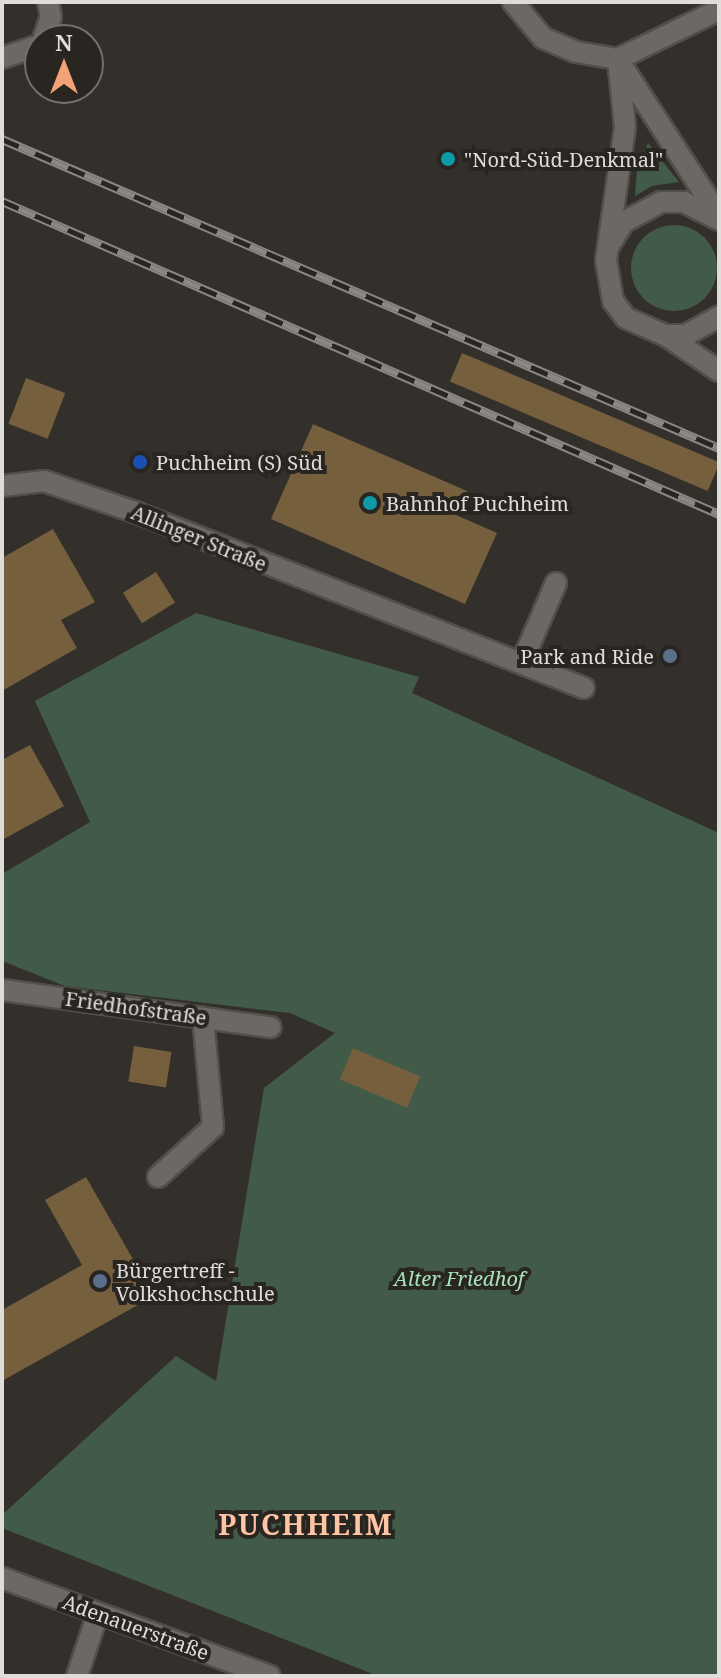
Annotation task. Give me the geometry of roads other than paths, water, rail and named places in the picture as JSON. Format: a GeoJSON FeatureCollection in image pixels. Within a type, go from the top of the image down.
{"type":"FeatureCollection","features":[{"type":"Feature","properties":{"kind":"street"},"geometry":{"type":"LineString","coordinates":[[48,2],[51,17],[48,24]]}},
{"type":"Feature","properties":{"kind":"street"},"geometry":{"type":"LineString","coordinates":[[513,2],[543,38],[576,52],[618,59],[719,10]]}},
{"type":"Feature","properties":{"kind":"street"},"geometry":{"type":"LineString","coordinates":[[2,58],[24,49]]}},
{"type":"Feature","properties":{"kind":"street"},"geometry":{"type":"LineString","coordinates":[[618,59],[719,218]]}},
{"type":"Feature","properties":{"kind":"street"},"geometry":{"type":"LineString","coordinates":[[618,59],[625,127],[606,260],[606,281],[626,318],[665,335],[719,371]]}},
{"type":"Feature","properties":{"kind":"street"},"geometry":{"type":"LineString","coordinates":[[606,260],[612,239],[641,209],[684,202],[719,218]]}},
{"type":"Feature","properties":{"kind":"street"},"geometry":{"type":"LineString","coordinates":[[665,335],[686,335],[719,317]]}},
{"type":"Feature","properties":{"kind":"street","name":"Allinger Straße"},"geometry":{"type":"LineString","coordinates":[[2,486],[44,481],[584,688]]}},
{"type":"Feature","properties":{"kind":"street"},"geometry":{"type":"LineString","coordinates":[[522,662],[556,583]]}},
{"type":"Feature","properties":{"kind":"street","name":"Friedhofstraße"},"geometry":{"type":"LineString","coordinates":[[2,990],[270,1027]]}},
{"type":"Feature","properties":{"kind":"street"},"geometry":{"type":"LineString","coordinates":[[158,1177],[213,1127],[203,1017]]}},
{"type":"Feature","properties":{"kind":"street","name":"Adenauerstraße"},"geometry":{"type":"LineString","coordinates":[[2,1578],[270,1676]]}},
{"type":"Feature","properties":{"kind":"street"},"geometry":{"type":"LineString","coordinates":[[77,1676],[98,1613]]}},
{"type":"Feature","properties":{"kind":"railway"},"geometry":{"type":"LineString","coordinates":[[2,139],[719,448]]}},
{"type":"Feature","properties":{"kind":"railway"},"geometry":{"type":"LineString","coordinates":[[2,201],[719,514]]}},
{"type":"Feature","properties":{"kind":"place","name":"\"Nord-Süd-Denkmal\""},"geometry":{"type":"Point","coordinates":[448,159]}},
{"type":"Feature","properties":{"kind":"place","name":"Puchheim (S) Süd"},"geometry":{"type":"Point","coordinates":[140,462]}},
{"type":"Feature","properties":{"kind":"place","name":"Bahnhof Puchheim"},"geometry":{"type":"Point","coordinates":[370,503]}},
{"type":"Feature","properties":{"kind":"place","name":"Park and Ride"},"geometry":{"type":"Point","coordinates":[670,656]}},
{"type":"Feature","properties":{"kind":"place","name":"Bürgertreff - Volkshochschule"},"geometry":{"type":"Point","coordinates":[100,1281]}},
{"type":"Feature","properties":{"kind":"district","name":"PUCHHEIM"},"geometry":{"type":"Point","coordinates":[306,1524]}},
{"type":"Feature","properties":{"kind":"park label","name":"Alter Friedhof"},"geometry":{"type":"Point","coordinates":[459,1278]}}]}
